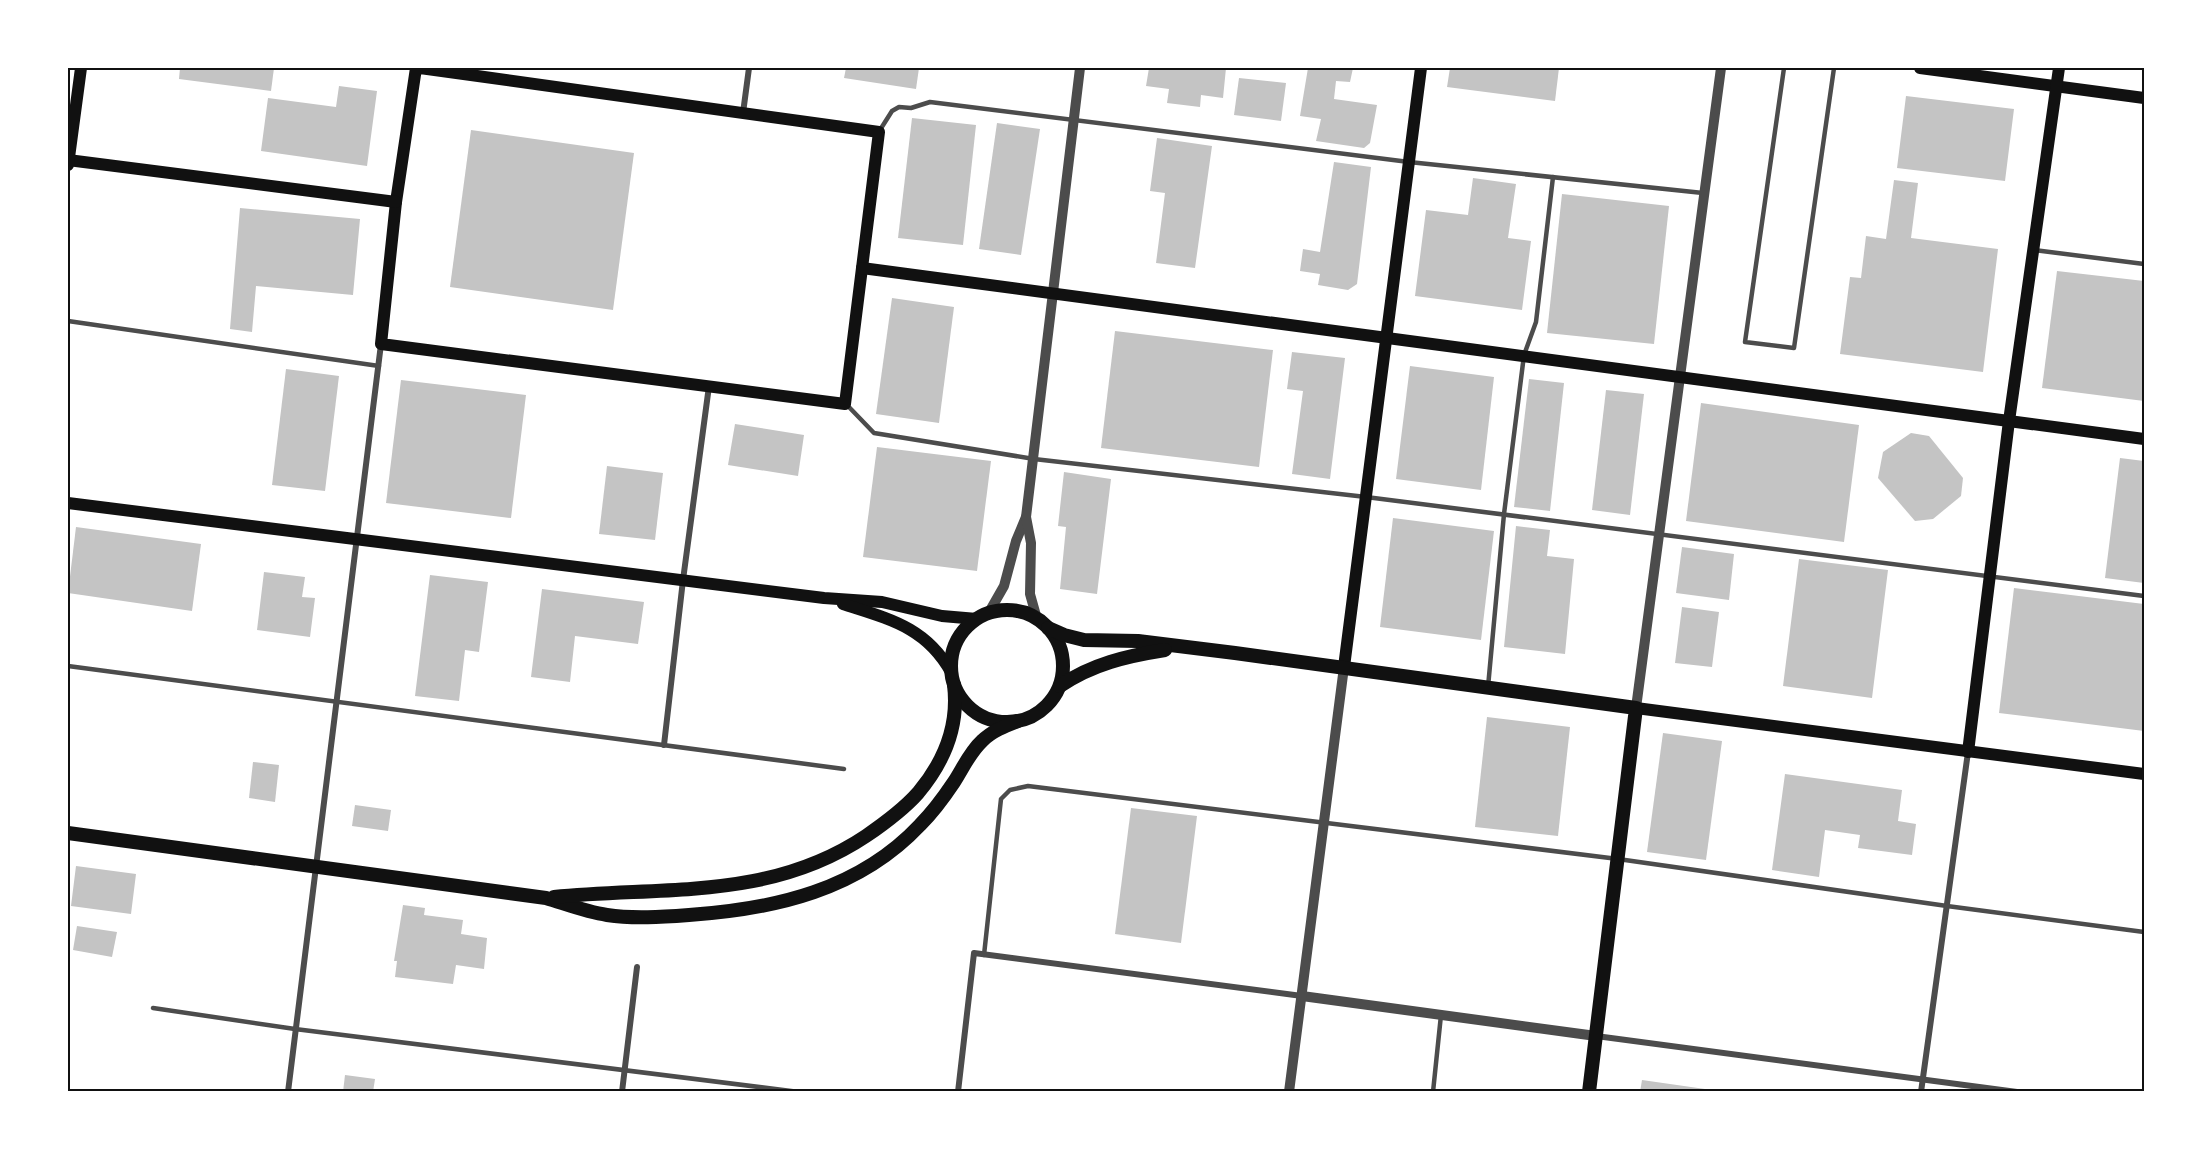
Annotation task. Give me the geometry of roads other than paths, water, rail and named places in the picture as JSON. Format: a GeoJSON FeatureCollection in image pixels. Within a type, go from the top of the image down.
{"type":"FeatureCollection","features":[{"type":"Feature","properties":{"kind":"main road"},"geometry":{"type":"LineString","coordinates":[[68,165],[81,68]]}},
{"type":"Feature","properties":{"kind":"main road"},"geometry":{"type":"LineString","coordinates":[[418,68],[743,113],[879,132],[845,404],[381,344],[396,202],[418,68]]}},
{"type":"Feature","properties":{"kind":"main road"},"geometry":{"type":"LineString","coordinates":[[1344,667],[1421,68]]}},
{"type":"Feature","properties":{"kind":"main road"},"geometry":{"type":"LineString","coordinates":[[1920,68],[2145,98]]}},
{"type":"Feature","properties":{"kind":"main road"},"geometry":{"type":"LineString","coordinates":[[1968,752],[2009,421],[2059,68]]}},
{"type":"Feature","properties":{"kind":"main road"},"geometry":{"type":"LineString","coordinates":[[68,160],[396,202]]}},
{"type":"Feature","properties":{"kind":"main road"},"geometry":{"type":"LineString","coordinates":[[862,268],[2145,439]]}},
{"type":"Feature","properties":{"kind":"main road"},"geometry":{"type":"LineString","coordinates":[[68,503],[824,598],[882,602],[942,616],[982,616],[1012,610],[1064,635],[1084,640],[1120,640],[1344,667],[1636,708],[2145,774]]}},
{"type":"Feature","properties":{"kind":"main road"},"geometry":{"type":"LineString","coordinates":[[824,598],[895,621],[920,634],[943,656],[965,703],[984,717],[995,721],[1018,721]]}},
{"type":"Feature","properties":{"kind":"main road"},"geometry":{"type":"LineString","coordinates":[[546,898],[599,892],[692,889],[741,884],[793,872],[830,857],[882,826],[901,811],[926,784],[939,763],[952,729],[956,710],[953,678],[954,647],[960,636],[982,616]]}},
{"type":"Feature","properties":{"kind":"main road"},"geometry":{"type":"LineString","coordinates":[[1043,624],[1055,638],[1061,651],[1063,663],[1060,686]]}},
{"type":"Feature","properties":{"kind":"main road"},"geometry":{"type":"LineString","coordinates":[[68,833],[546,898],[606,915],[665,916],[747,909],[790,900],[824,889],[866,869],[897,846],[929,815],[981,742],[996,731],[1040,712],[1060,686],[1083,672],[1120,658],[1179,647]]}},
{"type":"Feature","properties":{"kind":"main road"},"geometry":{"type":"LineString","coordinates":[[1588,1092],[1636,708]]}},
{"type":"Feature","properties":{"kind":"street"},"geometry":{"type":"LineString","coordinates":[[743,113],[749,68]]}},
{"type":"Feature","properties":{"kind":"street"},"geometry":{"type":"LineString","coordinates":[[982,616],[1004,586],[1016,542],[1026,517],[1080,68]]}},
{"type":"Feature","properties":{"kind":"street"},"geometry":{"type":"LineString","coordinates":[[1636,708],[1721,68]]}},
{"type":"Feature","properties":{"kind":"street"},"geometry":{"type":"LineString","coordinates":[[288,1092],[381,344]]}},
{"type":"Feature","properties":{"kind":"street"},"geometry":{"type":"LineString","coordinates":[[664,746],[709,385]]}},
{"type":"Feature","properties":{"kind":"street"},"geometry":{"type":"LineString","coordinates":[[1026,517],[1031,543],[1030,594],[1043,624]]}},
{"type":"Feature","properties":{"kind":"street"},"geometry":{"type":"LineString","coordinates":[[1289,1092],[1344,667]]}},
{"type":"Feature","properties":{"kind":"street"},"geometry":{"type":"LineString","coordinates":[[1922,1092],[1968,752]]}},
{"type":"Feature","properties":{"kind":"street"},"geometry":{"type":"LineString","coordinates":[[958,1092],[974,953],[2017,1092]]}},
{"type":"Feature","properties":{"kind":"street"},"geometry":{"type":"LineString","coordinates":[[622,1092],[637,966]]}},
{"type":"Feature","properties":{"kind":"lane"},"geometry":{"type":"LineString","coordinates":[[1784,68],[1745,342],[1794,348],[1834,68]]}},
{"type":"Feature","properties":{"kind":"lane"},"geometry":{"type":"LineString","coordinates":[[879,132],[892,111],[930,102],[1409,162],[1704,193]]}},
{"type":"Feature","properties":{"kind":"lane"},"geometry":{"type":"LineString","coordinates":[[1488,687],[1504,514],[1524,355],[1536,322],[1553,177]]}},
{"type":"Feature","properties":{"kind":"lane"},"geometry":{"type":"LineString","coordinates":[[2034,250],[2145,264]]}},
{"type":"Feature","properties":{"kind":"lane"},"geometry":{"type":"LineString","coordinates":[[68,321],[379,366]]}},
{"type":"Feature","properties":{"kind":"lane"},"geometry":{"type":"LineString","coordinates":[[845,404],[874,433],[1034,459],[1504,514],[2145,596]]}},
{"type":"Feature","properties":{"kind":"lane"},"geometry":{"type":"LineString","coordinates":[[68,666],[844,769]]}},
{"type":"Feature","properties":{"kind":"lane"},"geometry":{"type":"LineString","coordinates":[[984,955],[1001,799],[1010,790],[1028,786],[1618,859],[2145,932]]}},
{"type":"Feature","properties":{"kind":"lane"},"geometry":{"type":"LineString","coordinates":[[153,1008],[295,1029],[799,1092]]}},
{"type":"Feature","properties":{"kind":"lane"},"geometry":{"type":"LineString","coordinates":[[1433,1092],[1441,1015]]}}]}
